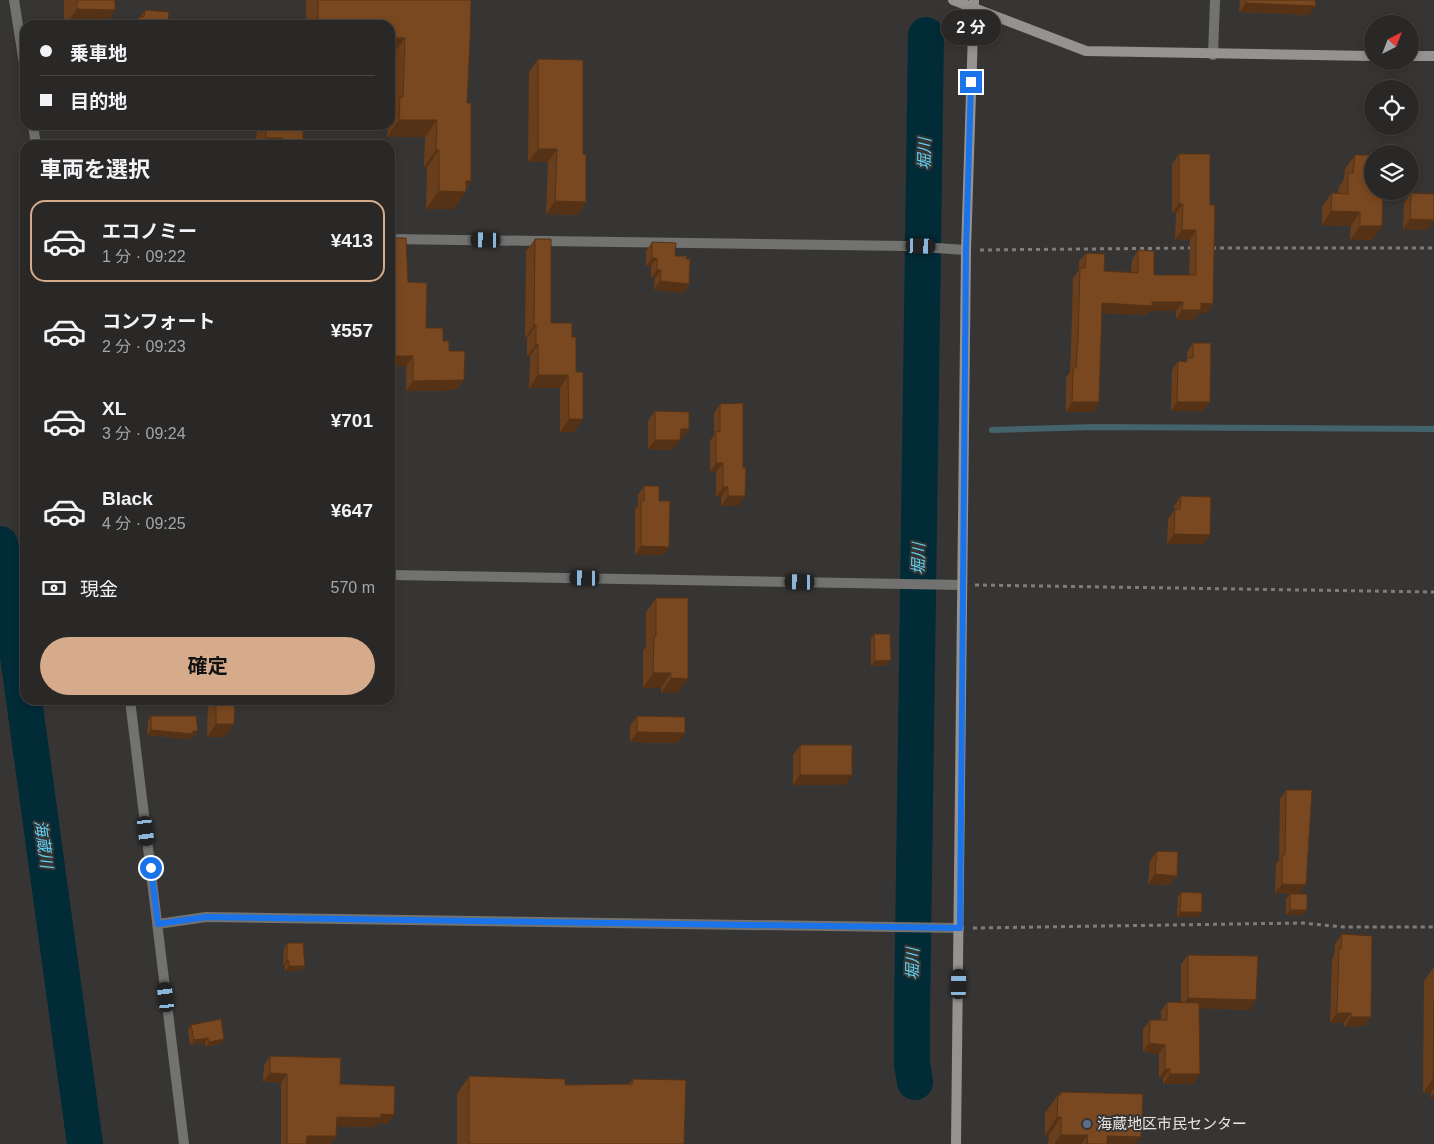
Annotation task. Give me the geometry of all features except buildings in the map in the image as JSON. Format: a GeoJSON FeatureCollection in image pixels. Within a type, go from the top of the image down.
{"type":"FeatureCollection","features":[{"type":"Feature","properties":{"kind":"street"},"geometry":{"type":"LineString","coordinates":[[14,0],[20,38]]}},
{"type":"Feature","properties":{"kind":"street"},"geometry":{"type":"LineString","coordinates":[[953,0],[974,4],[1086,51],[1364,56]]}},
{"type":"Feature","properties":{"kind":"street"},"geometry":{"type":"LineString","coordinates":[[1213,54],[1214,0]]}},
{"type":"Feature","properties":{"kind":"street"},"geometry":{"type":"LineString","coordinates":[[956,1144],[960,928],[966,250],[974,4]]}},
{"type":"Feature","properties":{"kind":"street"},"geometry":{"type":"LineString","coordinates":[[1419,56],[1434,56]]}},
{"type":"Feature","properties":{"kind":"street"},"geometry":{"type":"LineString","coordinates":[[395,239],[906,246],[952,247],[966,250]]}},
{"type":"Feature","properties":{"kind":"street"},"geometry":{"type":"LineString","coordinates":[[395,575],[962,585]]}},
{"type":"Feature","properties":{"kind":"street"},"geometry":{"type":"LineString","coordinates":[[131,705],[184,1144]]}},
{"type":"Feature","properties":{"kind":"street"},"geometry":{"type":"LineString","coordinates":[[158,924],[206,917],[960,928]]}},
{"type":"Feature","properties":{"kind":"path"},"geometry":{"type":"LineString","coordinates":[[966,250],[1434,248]]}},
{"type":"Feature","properties":{"kind":"path"},"geometry":{"type":"LineString","coordinates":[[962,585],[1434,592]]}},
{"type":"Feature","properties":{"kind":"path"},"geometry":{"type":"LineString","coordinates":[[960,928],[1302,923],[1344,927],[1434,927]]}},
{"type":"Feature","properties":{"kind":"waterway","name":"堀川"},"geometry":{"type":"LineString","coordinates":[[915,1082],[912,1064],[912,1013],[926,35]]}},
{"type":"Feature","properties":{"kind":"waterway"},"geometry":{"type":"LineString","coordinates":[[992,430],[1094,427],[1434,429]]}},
{"type":"Feature","properties":{"kind":"waterway","name":"海蔵川"},"geometry":{"type":"LineString","coordinates":[[0,544],[20,671]]}},
{"type":"Feature","properties":{"kind":"waterway","name":"海蔵川"},"geometry":{"type":"LineString","coordinates":[[25,705],[85,1144]]}},
{"type":"Feature","properties":{"kind":"place","name":"海蔵地区市民センター"},"geometry":{"type":"Point","coordinates":[1087,1124]}},
{"type":"Feature","properties":{"kind":"route"},"geometry":{"type":"LineString","coordinates":[[151,868],[158,924],[206,917],[960,928],[966,250],[971,82]]}}]}
